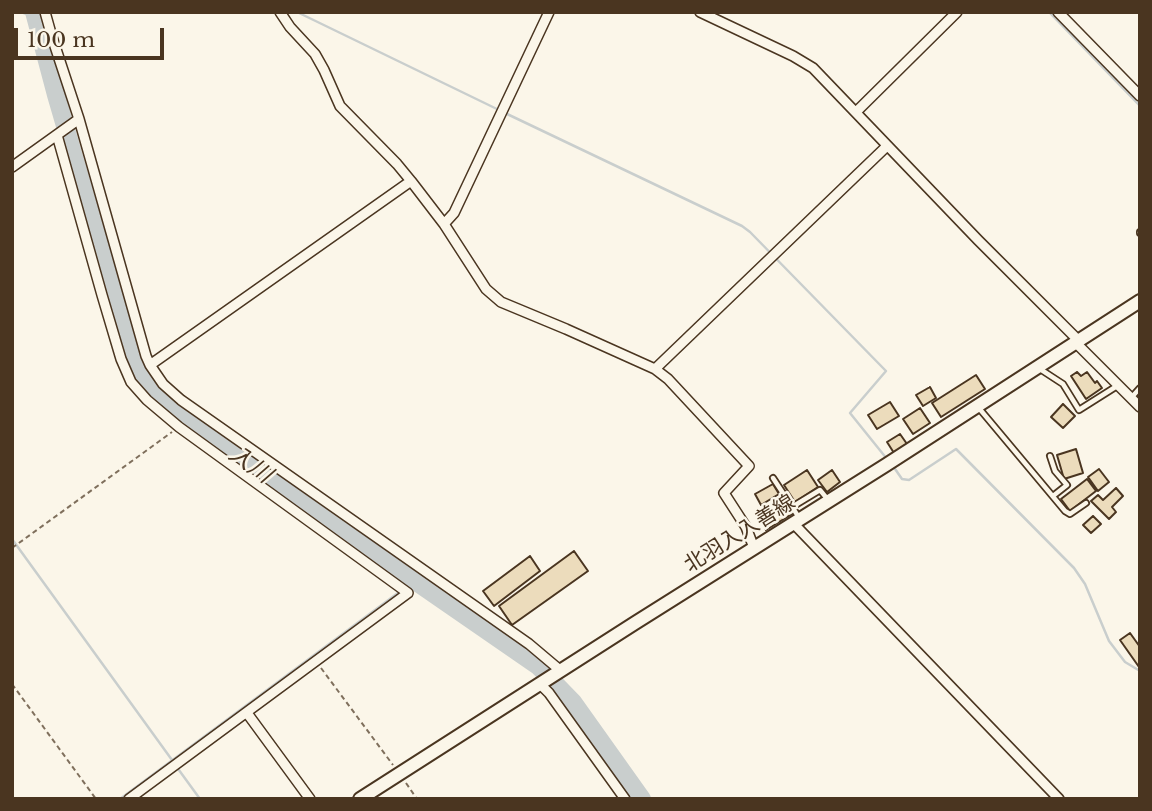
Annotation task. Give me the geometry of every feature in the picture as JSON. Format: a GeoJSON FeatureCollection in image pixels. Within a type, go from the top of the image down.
{"type":"FeatureCollection","features":[{"type":"Feature","properties":{"kind":"main road","name":"北羽入入善線"},"geometry":{"type":"LineString","coordinates":[[360,799],[1140,301]]}},
{"type":"Feature","properties":{"kind":"street"},"geometry":{"type":"LineString","coordinates":[[45,12],[79,119],[146,356],[163,384],[181,400],[518,636],[560,672]]}},
{"type":"Feature","properties":{"kind":"street"},"geometry":{"type":"LineString","coordinates":[[280,12],[315,54],[340,106],[411,181],[444,224],[486,289],[501,302],[655,369],[668,379],[749,466],[724,493],[746,527],[754,548]]}},
{"type":"Feature","properties":{"kind":"street"},"geometry":{"type":"LineString","coordinates":[[444,224],[454,213],[549,12]]}},
{"type":"Feature","properties":{"kind":"street"},"geometry":{"type":"LineString","coordinates":[[700,12],[813,68],[1140,407]]}},
{"type":"Feature","properties":{"kind":"street"},"geometry":{"type":"LineString","coordinates":[[856,112],[957,12]]}},
{"type":"Feature","properties":{"kind":"street"},"geometry":{"type":"LineString","coordinates":[[1058,12],[1140,96]]}},
{"type":"Feature","properties":{"kind":"street"},"geometry":{"type":"LineString","coordinates":[[12,167],[79,119]]}},
{"type":"Feature","properties":{"kind":"street"},"geometry":{"type":"LineString","coordinates":[[57,135],[121,359],[131,382],[146,400],[179,427],[408,593],[129,799]]}},
{"type":"Feature","properties":{"kind":"street"},"geometry":{"type":"LineString","coordinates":[[655,369],[887,146]]}},
{"type":"Feature","properties":{"kind":"street"},"geometry":{"type":"LineString","coordinates":[[150,365],[411,181]]}},
{"type":"Feature","properties":{"kind":"street"},"geometry":{"type":"LineString","coordinates":[[797,522],[1059,799]]}},
{"type":"Feature","properties":{"kind":"street"},"geometry":{"type":"LineString","coordinates":[[541,683],[625,799]]}},
{"type":"Feature","properties":{"kind":"street"},"geometry":{"type":"LineString","coordinates":[[247,713],[310,799]]}},
{"type":"Feature","properties":{"kind":"lane"},"geometry":{"type":"LineString","coordinates":[[1037,367],[1063,384],[1079,410],[1117,385]]}},
{"type":"Feature","properties":{"kind":"lane"},"geometry":{"type":"LineString","coordinates":[[1131,398],[1140,388]]}},
{"type":"Feature","properties":{"kind":"lane"},"geometry":{"type":"LineString","coordinates":[[977,407],[1065,511],[1070,514],[1086,503]]}},
{"type":"Feature","properties":{"kind":"lane"},"geometry":{"type":"LineString","coordinates":[[1050,456],[1055,471],[1067,485],[1052,496]]}},
{"type":"Feature","properties":{"kind":"lane"},"geometry":{"type":"LineString","coordinates":[[773,478],[792,508],[797,522]]}},
{"type":"Feature","properties":{"kind":"lane"},"geometry":{"type":"LineString","coordinates":[[792,508],[820,490],[829,502]]}},
{"type":"Feature","properties":{"kind":"path"},"geometry":{"type":"LineString","coordinates":[[12,548],[179,427]]}},
{"type":"Feature","properties":{"kind":"path"},"geometry":{"type":"LineString","coordinates":[[316,661],[417,799]]}},
{"type":"Feature","properties":{"kind":"path"},"geometry":{"type":"LineString","coordinates":[[12,684],[96,799]]}},
{"type":"Feature","properties":{"kind":"building"},"geometry":{"type":"Polygon","coordinates":[[[1077,372],[1081,376],[1087,372],[1102,388],[1086,399],[1071,376],[1077,372]]]}},
{"type":"Feature","properties":{"kind":"building"},"geometry":{"type":"Polygon","coordinates":[[[976,375],[985,389],[941,417],[932,403],[976,375]]]}},
{"type":"Feature","properties":{"kind":"building"},"geometry":{"type":"Polygon","coordinates":[[[930,387],[936,398],[923,406],[916,395],[930,387]]]}},
{"type":"Feature","properties":{"kind":"building"},"geometry":{"type":"Polygon","coordinates":[[[890,402],[899,416],[877,429],[868,415],[890,402]]]}},
{"type":"Feature","properties":{"kind":"building"},"geometry":{"type":"Polygon","coordinates":[[[1063,404],[1075,416],[1063,428],[1051,417],[1063,404]]]}},
{"type":"Feature","properties":{"kind":"building"},"geometry":{"type":"Polygon","coordinates":[[[920,408],[930,423],[913,434],[903,419],[920,408]]]}},
{"type":"Feature","properties":{"kind":"building"},"geometry":{"type":"Polygon","coordinates":[[[900,434],[907,444],[894,453],[887,442],[900,434]]]}},
{"type":"Feature","properties":{"kind":"building"},"geometry":{"type":"Polygon","coordinates":[[[1076,449],[1083,473],[1064,479],[1057,455],[1076,449]]]}},
{"type":"Feature","properties":{"kind":"building"},"geometry":{"type":"Polygon","coordinates":[[[1099,469],[1109,482],[1098,491],[1088,477],[1099,469]]]}},
{"type":"Feature","properties":{"kind":"building"},"geometry":{"type":"Polygon","coordinates":[[[807,470],[818,487],[795,502],[784,485],[807,470]]]}},
{"type":"Feature","properties":{"kind":"building"},"geometry":{"type":"Polygon","coordinates":[[[832,470],[840,482],[827,492],[818,480],[832,470]]]}},
{"type":"Feature","properties":{"kind":"building"},"geometry":{"type":"Polygon","coordinates":[[[1087,479],[1096,491],[1070,511],[1061,499],[1087,479]]]}},
{"type":"Feature","properties":{"kind":"building"},"geometry":{"type":"Polygon","coordinates":[[[773,484],[779,494],[761,505],[755,494],[773,484]]]}},
{"type":"Feature","properties":{"kind":"building"},"geometry":{"type":"Polygon","coordinates":[[[1116,488],[1123,496],[1112,507],[1116,512],[1109,519],[1091,501],[1098,495],[1103,500],[1116,488]]]}},
{"type":"Feature","properties":{"kind":"building"},"geometry":{"type":"Polygon","coordinates":[[[784,501],[792,514],[766,530],[758,516],[784,501]]]}},
{"type":"Feature","properties":{"kind":"building"},"geometry":{"type":"Polygon","coordinates":[[[1093,516],[1101,524],[1091,533],[1083,525],[1093,516]]]}},
{"type":"Feature","properties":{"kind":"building"},"geometry":{"type":"Polygon","coordinates":[[[574,551],[588,571],[512,625],[499,606],[574,551]]]}},
{"type":"Feature","properties":{"kind":"building"},"geometry":{"type":"Polygon","coordinates":[[[530,556],[540,571],[494,606],[483,591],[530,556]]]}},
{"type":"Feature","properties":{"kind":"building"},"geometry":{"type":"Polygon","coordinates":[[[1130,633],[1140,647],[1139,667],[1120,640],[1130,633]]]}},
{"type":"Feature","properties":{"kind":"waterway"},"geometry":{"type":"LineString","coordinates":[[21,12],[35,17]]}},
{"type":"Feature","properties":{"kind":"waterway","name":"入川"},"geometry":{"type":"LineString","coordinates":[[34,12],[132,356],[148,387],[169,408],[538,666],[573,702],[642,799]]}},
{"type":"Feature","properties":{"kind":"waterway"},"geometry":{"type":"LineString","coordinates":[[297,12],[499,110]]}},
{"type":"Feature","properties":{"kind":"waterway"},"geometry":{"type":"LineString","coordinates":[[1049,12],[1140,106]]}},
{"type":"Feature","properties":{"kind":"waterway"},"geometry":{"type":"LineString","coordinates":[[505,113],[750,232],[886,371],[850,413],[887,459]]}},
{"type":"Feature","properties":{"kind":"waterway"},"geometry":{"type":"LineString","coordinates":[[893,466],[902,479],[909,480],[956,449],[1074,568],[1085,584],[1109,641],[1125,662],[1140,671]]}},
{"type":"Feature","properties":{"kind":"waterway"},"geometry":{"type":"LineString","coordinates":[[12,539],[172,760]]}},
{"type":"Feature","properties":{"kind":"waterway"},"geometry":{"type":"LineString","coordinates":[[120,799],[414,581]]}},
{"type":"Feature","properties":{"kind":"waterway"},"geometry":{"type":"LineString","coordinates":[[176,766],[200,799]]}}]}
